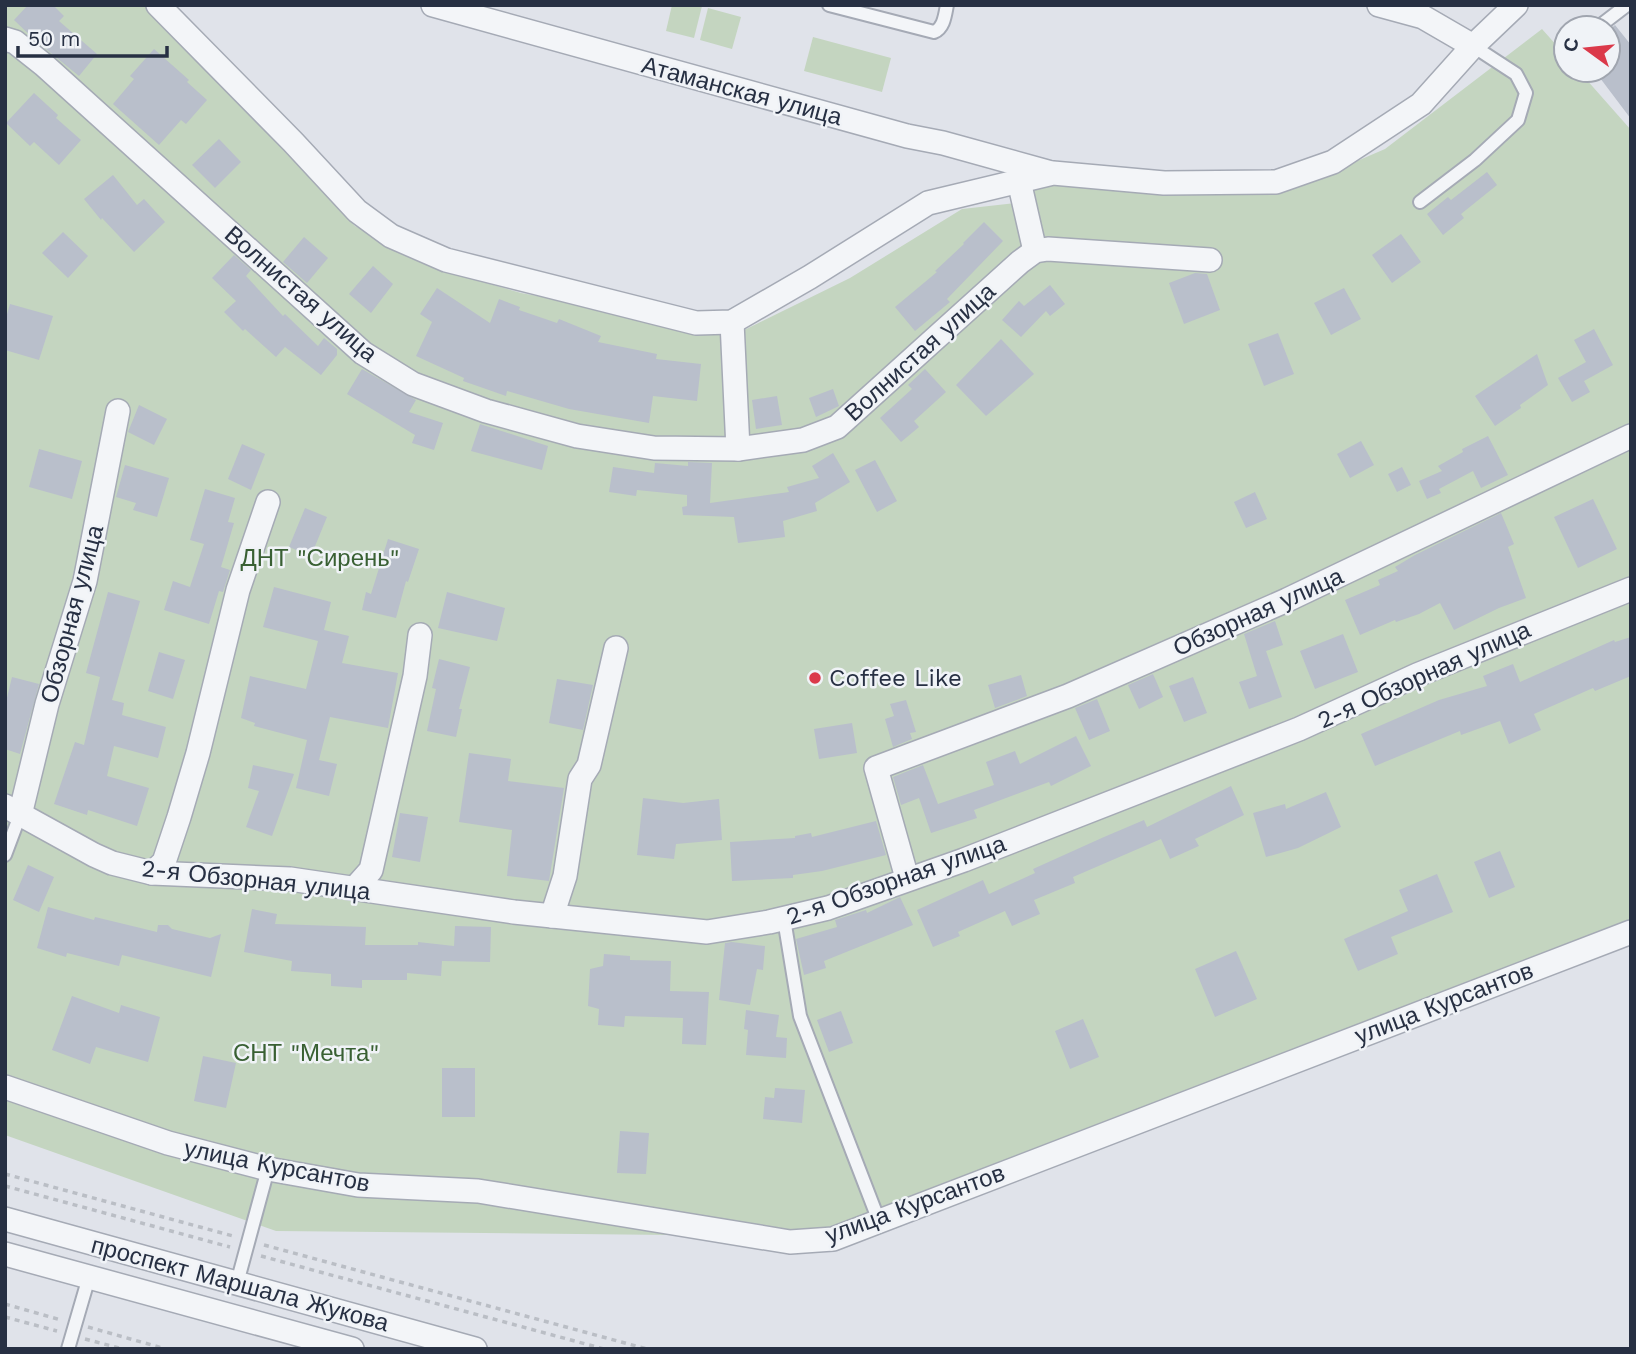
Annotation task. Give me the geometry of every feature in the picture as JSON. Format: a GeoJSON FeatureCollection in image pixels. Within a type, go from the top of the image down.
{"type":"FeatureCollection","features":[{"type":"Feature","properties":{"kind":"street"},"geometry":{"type":"LineString","coordinates":[[158,5],[357,211],[391,236],[446,260],[696,323],[732,322],[928,203],[1052,173],[1164,183],[1276,182],[1333,162],[1421,104],[1473,46],[1516,5]]}},
{"type":"Feature","properties":{"kind":"street","name":"Атаманская улица"},"geometry":{"type":"LineString","coordinates":[[433,5],[907,136],[943,143],[1052,173]]}},
{"type":"Feature","properties":{"kind":"street"},"geometry":{"type":"LineString","coordinates":[[1379,5],[1423,17],[1473,46]]}},
{"type":"Feature","properties":{"kind":"street","name":"Волнистая улица"},"geometry":{"type":"LineString","coordinates":[[5,39],[15,43],[44,65],[363,353],[413,384],[486,411],[576,436],[654,448],[737,449],[803,440],[837,427],[1035,251]]}},
{"type":"Feature","properties":{"kind":"street"},"geometry":{"type":"LineString","coordinates":[[1019,181],[1035,251],[1048,249],[1210,260]]}},
{"type":"Feature","properties":{"kind":"street"},"geometry":{"type":"LineString","coordinates":[[732,322],[737,449]]}},
{"type":"Feature","properties":{"kind":"street","name":"Обзорная улица"},"geometry":{"type":"LineString","coordinates":[[13,810],[85,581],[118,411]]}},
{"type":"Feature","properties":{"kind":"street","name":"Обзорная улица"},"geometry":{"type":"LineString","coordinates":[[907,878],[876,768],[1068,696],[1238,622],[1631,436]]}},
{"type":"Feature","properties":{"kind":"street"},"geometry":{"type":"LineString","coordinates":[[152,873],[164,862],[179,817],[238,590],[268,502]]}},
{"type":"Feature","properties":{"kind":"street","name":"2-я Обзорная улица"},"geometry":{"type":"LineString","coordinates":[[13,810],[71,844],[112,863],[152,873],[290,878],[552,916],[707,932],[784,919],[828,908],[964,860],[1299,729],[1417,675],[1631,589]]}},
{"type":"Feature","properties":{"kind":"street"},"geometry":{"type":"LineString","coordinates":[[355,888],[372,870],[415,676],[419,635]]}},
{"type":"Feature","properties":{"kind":"street"},"geometry":{"type":"LineString","coordinates":[[552,916],[565,876],[579,779],[589,765],[616,648]]}},
{"type":"Feature","properties":{"kind":"street","name":"улица Курсантов"},"geometry":{"type":"LineString","coordinates":[[5,1087],[168,1143],[268,1168],[358,1185],[478,1191],[790,1242],[833,1239],[1631,932]]}},
{"type":"Feature","properties":{"kind":"street","name":"проспект Маршала Жукова"},"geometry":{"type":"LineString","coordinates":[[5,1219],[475,1349]]}},
{"type":"Feature","properties":{"kind":"street","name":"проспект Маршала Жукова"},"geometry":{"type":"LineString","coordinates":[[5,1254],[352,1349]]}},
{"type":"Feature","properties":{"kind":"lane"},"geometry":{"type":"LineString","coordinates":[[829,5],[934,32],[939,30],[947,5]]}},
{"type":"Feature","properties":{"kind":"lane"},"geometry":{"type":"LineString","coordinates":[[1420,202],[1475,160],[1518,120],[1527,93],[1516,74],[1473,46]]}},
{"type":"Feature","properties":{"kind":"lane"},"geometry":{"type":"LineString","coordinates":[[5,855],[13,810]]}},
{"type":"Feature","properties":{"kind":"lane"},"geometry":{"type":"LineString","coordinates":[[784,919],[800,1016],[879,1221]]}},
{"type":"Feature","properties":{"kind":"lane"},"geometry":{"type":"LineString","coordinates":[[237,1283],[268,1168]]}},
{"type":"Feature","properties":{"kind":"lane"},"geometry":{"type":"LineString","coordinates":[[68,1349],[89,1277]]}},
{"type":"Feature","properties":{"kind":"path"},"geometry":{"type":"LineString","coordinates":[[5,1174],[604,1349]]}},
{"type":"Feature","properties":{"kind":"path"},"geometry":{"type":"LineString","coordinates":[[5,1186],[647,1349]]}},
{"type":"Feature","properties":{"kind":"green space","name":"ДНТ \"Сирень\""},"geometry":{"type":"Polygon","coordinates":[[[5,5],[148,5],[355,226],[439,269],[521,293],[738,333],[850,278],[962,209],[1025,202],[1036,178],[1292,189],[1385,149],[1542,29],[1552,40],[1552,84],[1590,84],[1631,130],[1631,934],[1473,1000],[872,1237],[276,1231],[5,1135],[5,5]]]}},
{"type":"Feature","properties":{"kind":"green space"},"geometry":{"type":"Polygon","coordinates":[[[672,5],[702,6],[694,38],[666,31],[672,5]]]}},
{"type":"Feature","properties":{"kind":"green space"},"geometry":{"type":"Polygon","coordinates":[[[708,8],[741,17],[732,49],[700,40],[708,8]]]}},
{"type":"Feature","properties":{"kind":"green space"},"geometry":{"type":"Polygon","coordinates":[[[813,37],[891,58],[882,92],[804,71],[813,37]]]}},
{"type":"Feature","properties":{"kind":"building"},"geometry":{"type":"Polygon","coordinates":[[[28,5],[53,5],[64,16],[59,21],[97,54],[79,76],[14,20],[28,5]]]}},
{"type":"Feature","properties":{"kind":"building"},"geometry":{"type":"Polygon","coordinates":[[[1622,34],[1631,45],[1631,119],[1605,84],[1622,84],[1622,34]]]}},
{"type":"Feature","properties":{"kind":"building"},"geometry":{"type":"Polygon","coordinates":[[[154,49],[207,100],[186,124],[181,120],[159,145],[113,104],[134,79],[130,76],[154,49]]]}},
{"type":"Feature","properties":{"kind":"building"},"geometry":{"type":"Polygon","coordinates":[[[34,93],[58,115],[56,118],[81,140],[59,165],[34,142],[30,146],[6,123],[34,93]]]}},
{"type":"Feature","properties":{"kind":"building"},"geometry":{"type":"Polygon","coordinates":[[[219,139],[241,162],[215,188],[192,165],[219,139]]]}},
{"type":"Feature","properties":{"kind":"building"},"geometry":{"type":"Polygon","coordinates":[[[1487,172],[1497,185],[1461,214],[1464,218],[1443,235],[1427,214],[1448,197],[1451,200],[1487,172]]]}},
{"type":"Feature","properties":{"kind":"building"},"geometry":{"type":"Polygon","coordinates":[[[113,175],[137,205],[144,199],[165,222],[134,252],[84,199],[113,175]]]}},
{"type":"Feature","properties":{"kind":"building"},"geometry":{"type":"Polygon","coordinates":[[[984,222],[1003,241],[947,299],[950,302],[915,331],[895,307],[937,272],[935,271],[984,222]]]}},
{"type":"Feature","properties":{"kind":"building"},"geometry":{"type":"Polygon","coordinates":[[[63,232],[88,256],[68,278],[42,253],[63,232]]]}},
{"type":"Feature","properties":{"kind":"building"},"geometry":{"type":"Polygon","coordinates":[[[1401,234],[1421,262],[1392,283],[1372,255],[1401,234]]]}},
{"type":"Feature","properties":{"kind":"building"},"geometry":{"type":"Polygon","coordinates":[[[304,237],[328,258],[307,283],[283,262],[304,237]]]}},
{"type":"Feature","properties":{"kind":"building"},"geometry":{"type":"Polygon","coordinates":[[[234,255],[251,270],[246,276],[283,316],[285,314],[318,346],[324,338],[337,349],[337,355],[321,375],[285,347],[276,357],[224,312],[236,301],[212,278],[234,255]]]}},
{"type":"Feature","properties":{"kind":"building"},"geometry":{"type":"Polygon","coordinates":[[[373,266],[393,284],[371,313],[349,294],[373,266]]]}},
{"type":"Feature","properties":{"kind":"building"},"geometry":{"type":"Polygon","coordinates":[[[1195,273],[1207,274],[1220,310],[1184,324],[1169,283],[1195,273]]]}},
{"type":"Feature","properties":{"kind":"building"},"geometry":{"type":"Polygon","coordinates":[[[1050,285],[1065,304],[1050,316],[1046,311],[1021,337],[1002,320],[1019,301],[1024,306],[1050,285]]]}},
{"type":"Feature","properties":{"kind":"building"},"geometry":{"type":"Polygon","coordinates":[[[437,288],[490,323],[499,299],[520,307],[519,310],[557,323],[559,319],[601,336],[598,342],[657,354],[656,359],[701,364],[697,401],[653,396],[649,423],[569,409],[507,391],[506,396],[463,381],[464,378],[416,356],[432,322],[420,314],[437,288]]]}},
{"type":"Feature","properties":{"kind":"building"},"geometry":{"type":"Polygon","coordinates":[[[1344,288],[1361,319],[1331,335],[1314,303],[1344,288]]]}},
{"type":"Feature","properties":{"kind":"building"},"geometry":{"type":"Polygon","coordinates":[[[10,304],[53,316],[39,360],[5,350],[5,321],[10,304]]]}},
{"type":"Feature","properties":{"kind":"building"},"geometry":{"type":"Polygon","coordinates":[[[1594,329],[1613,365],[1584,381],[1590,392],[1572,402],[1558,378],[1586,362],[1574,340],[1594,329]]]}},
{"type":"Feature","properties":{"kind":"building"},"geometry":{"type":"Polygon","coordinates":[[[1278,333],[1294,374],[1264,386],[1248,344],[1278,333]]]}},
{"type":"Feature","properties":{"kind":"building"},"geometry":{"type":"Polygon","coordinates":[[[1001,339],[1034,374],[986,416],[956,385],[1001,339]]]}},
{"type":"Feature","properties":{"kind":"building"},"geometry":{"type":"Polygon","coordinates":[[[1537,354],[1548,385],[1495,426],[1475,396],[1537,354]]]}},
{"type":"Feature","properties":{"kind":"building"},"geometry":{"type":"Polygon","coordinates":[[[362,369],[416,400],[409,412],[443,423],[434,450],[412,443],[415,435],[347,394],[362,369]]]}},
{"type":"Feature","properties":{"kind":"building"},"geometry":{"type":"Polygon","coordinates":[[[925,369],[946,392],[914,421],[919,427],[901,442],[880,418],[912,389],[908,385],[925,369]]]}},
{"type":"Feature","properties":{"kind":"building"},"geometry":{"type":"Polygon","coordinates":[[[833,389],[839,406],[816,417],[809,398],[833,389]]]}},
{"type":"Feature","properties":{"kind":"building"},"geometry":{"type":"Polygon","coordinates":[[[777,396],[782,425],[756,429],[752,400],[777,396]]]}},
{"type":"Feature","properties":{"kind":"building"},"geometry":{"type":"Polygon","coordinates":[[[139,405],[167,419],[154,445],[128,432],[139,405]]]}},
{"type":"Feature","properties":{"kind":"building"},"geometry":{"type":"Polygon","coordinates":[[[480,424],[548,446],[542,470],[471,451],[480,424]]]}},
{"type":"Feature","properties":{"kind":"building"},"geometry":{"type":"Polygon","coordinates":[[[1488,436],[1508,475],[1481,488],[1473,471],[1439,489],[1441,493],[1427,499],[1419,481],[1442,471],[1438,466],[1463,452],[1462,449],[1488,436]]]}},
{"type":"Feature","properties":{"kind":"building"},"geometry":{"type":"Polygon","coordinates":[[[1361,441],[1374,465],[1350,478],[1337,454],[1361,441]]]}},
{"type":"Feature","properties":{"kind":"building"},"geometry":{"type":"Polygon","coordinates":[[[242,444],[265,454],[251,490],[228,479],[242,444]]]}},
{"type":"Feature","properties":{"kind":"building"},"geometry":{"type":"Polygon","coordinates":[[[39,449],[82,461],[72,499],[29,487],[39,449]]]}},
{"type":"Feature","properties":{"kind":"building"},"geometry":{"type":"Polygon","coordinates":[[[833,453],[850,482],[815,503],[817,511],[783,521],[785,537],[738,543],[734,517],[683,515],[682,507],[687,506],[687,495],[637,490],[636,496],[609,492],[613,467],[654,473],[655,463],[688,466],[688,462],[712,463],[710,503],[789,492],[787,487],[819,478],[812,466],[833,453]]]}},
{"type":"Feature","properties":{"kind":"building"},"geometry":{"type":"Polygon","coordinates":[[[875,460],[897,501],[877,512],[855,470],[875,460]]]}},
{"type":"Feature","properties":{"kind":"building"},"geometry":{"type":"Polygon","coordinates":[[[125,465],[169,478],[157,517],[133,510],[136,503],[116,497],[125,465]]]}},
{"type":"Feature","properties":{"kind":"building"},"geometry":{"type":"Polygon","coordinates":[[[1402,467],[1411,485],[1397,492],[1388,474],[1402,467]]]}},
{"type":"Feature","properties":{"kind":"building"},"geometry":{"type":"Polygon","coordinates":[[[205,489],[235,498],[228,522],[234,523],[221,567],[230,570],[223,592],[219,591],[209,624],[164,610],[173,581],[190,587],[204,544],[190,540],[205,489]]]}},
{"type":"Feature","properties":{"kind":"building"},"geometry":{"type":"Polygon","coordinates":[[[1255,492],[1267,519],[1246,528],[1234,502],[1255,492]]]}},
{"type":"Feature","properties":{"kind":"building"},"geometry":{"type":"Polygon","coordinates":[[[1593,499],[1617,549],[1578,568],[1554,517],[1593,499]]]}},
{"type":"Feature","properties":{"kind":"building"},"geometry":{"type":"Polygon","coordinates":[[[305,508],[327,517],[311,556],[289,547],[305,508]]]}},
{"type":"Feature","properties":{"kind":"building"},"geometry":{"type":"Polygon","coordinates":[[[1501,513],[1514,544],[1508,547],[1526,598],[1454,630],[1440,603],[1419,614],[1396,622],[1395,620],[1360,635],[1345,600],[1380,585],[1378,580],[1398,571],[1395,567],[1415,555],[1501,513]]]}},
{"type":"Feature","properties":{"kind":"building"},"geometry":{"type":"Polygon","coordinates":[[[388,539],[419,549],[408,582],[406,581],[396,618],[362,610],[366,592],[371,594],[388,539]]]}},
{"type":"Feature","properties":{"kind":"building"},"geometry":{"type":"Polygon","coordinates":[[[274,587],[331,602],[324,630],[349,636],[342,663],[398,673],[388,728],[330,717],[319,760],[337,764],[329,796],[296,788],[307,740],[254,726],[255,723],[241,718],[250,676],[306,689],[318,641],[263,627],[274,587]]]}},
{"type":"Feature","properties":{"kind":"building"},"geometry":{"type":"Polygon","coordinates":[[[108,592],[140,601],[112,700],[124,703],[122,715],[166,727],[158,758],[114,746],[107,776],[149,788],[137,826],[88,810],[87,815],[54,804],[75,742],[84,745],[100,677],[86,673],[108,592]]]}},
{"type":"Feature","properties":{"kind":"building"},"geometry":{"type":"Polygon","coordinates":[[[447,592],[505,608],[497,641],[438,628],[447,592]]]}},
{"type":"Feature","properties":{"kind":"building"},"geometry":{"type":"Polygon","coordinates":[[[1275,621],[1283,645],[1266,651],[1282,697],[1249,709],[1239,682],[1257,676],[1244,634],[1275,621]]]}},
{"type":"Feature","properties":{"kind":"building"},"geometry":{"type":"Polygon","coordinates":[[[1343,634],[1358,672],[1315,689],[1300,651],[1343,634]]]}},
{"type":"Feature","properties":{"kind":"building"},"geometry":{"type":"Polygon","coordinates":[[[1631,637],[1631,676],[1595,691],[1593,688],[1534,714],[1541,730],[1509,744],[1500,721],[1461,735],[1460,731],[1375,766],[1361,734],[1439,700],[1487,686],[1483,676],[1513,664],[1520,682],[1614,640],[1615,642],[1631,637]]]}},
{"type":"Feature","properties":{"kind":"building"},"geometry":{"type":"Polygon","coordinates":[[[159,652],[185,660],[173,699],[148,691],[159,652]]]}},
{"type":"Feature","properties":{"kind":"building"},"geometry":{"type":"Polygon","coordinates":[[[439,659],[470,667],[459,709],[462,709],[456,737],[427,731],[436,689],[432,688],[439,659]]]}},
{"type":"Feature","properties":{"kind":"building"},"geometry":{"type":"Polygon","coordinates":[[[1153,674],[1163,697],[1139,709],[1128,685],[1153,674]]]}},
{"type":"Feature","properties":{"kind":"building"},"geometry":{"type":"Polygon","coordinates":[[[1021,675],[1027,696],[995,708],[988,685],[1021,675]]]}},
{"type":"Feature","properties":{"kind":"building"},"geometry":{"type":"Polygon","coordinates":[[[12,677],[39,684],[20,754],[5,749],[5,706],[12,677]]]}},
{"type":"Feature","properties":{"kind":"building"},"geometry":{"type":"Polygon","coordinates":[[[1193,677],[1207,713],[1184,722],[1169,686],[1193,677]]]}},
{"type":"Feature","properties":{"kind":"building"},"geometry":{"type":"Polygon","coordinates":[[[557,679],[593,685],[583,730],[549,723],[557,679]]]}},
{"type":"Feature","properties":{"kind":"building"},"geometry":{"type":"Polygon","coordinates":[[[1097,699],[1110,731],[1089,740],[1075,708],[1097,699]]]}},
{"type":"Feature","properties":{"kind":"building"},"geometry":{"type":"Polygon","coordinates":[[[906,700],[916,732],[910,733],[912,739],[893,747],[885,719],[894,716],[890,704],[906,700]]]}},
{"type":"Feature","properties":{"kind":"building"},"geometry":{"type":"Polygon","coordinates":[[[852,723],[857,753],[819,759],[814,729],[852,723]]]}},
{"type":"Feature","properties":{"kind":"building"},"geometry":{"type":"Polygon","coordinates":[[[1076,736],[1091,766],[1051,786],[1049,782],[974,810],[977,818],[931,833],[919,798],[901,805],[893,777],[923,765],[938,804],[994,785],[986,762],[1015,751],[1020,764],[1076,736]]]}},
{"type":"Feature","properties":{"kind":"building"},"geometry":{"type":"Polygon","coordinates":[[[469,753],[511,759],[508,781],[564,788],[549,881],[507,876],[512,830],[459,822],[469,753]]]}},
{"type":"Feature","properties":{"kind":"building"},"geometry":{"type":"Polygon","coordinates":[[[253,765],[294,774],[272,836],[246,827],[259,791],[248,788],[253,765]]]}},
{"type":"Feature","properties":{"kind":"building"},"geometry":{"type":"Polygon","coordinates":[[[1231,786],[1244,815],[1195,839],[1199,846],[1170,859],[1161,839],[1073,877],[1075,883],[1034,900],[1040,914],[1012,926],[1005,911],[958,932],[960,936],[933,947],[917,910],[983,880],[989,894],[1035,873],[1033,869],[1104,837],[1144,820],[1147,827],[1231,786]]]}},
{"type":"Feature","properties":{"kind":"building"},"geometry":{"type":"Polygon","coordinates":[[[1326,792],[1341,827],[1298,848],[1266,857],[1253,813],[1285,804],[1286,809],[1326,792]]]}},
{"type":"Feature","properties":{"kind":"building"},"geometry":{"type":"Polygon","coordinates":[[[643,798],[683,803],[719,799],[722,840],[676,844],[674,859],[637,855],[643,798]]]}},
{"type":"Feature","properties":{"kind":"building"},"geometry":{"type":"Polygon","coordinates":[[[400,813],[428,817],[420,862],[392,857],[400,813]]]}},
{"type":"Feature","properties":{"kind":"building"},"geometry":{"type":"Polygon","coordinates":[[[876,821],[886,855],[822,871],[793,875],[793,878],[732,881],[730,842],[795,838],[811,833],[812,837],[876,821]]]}},
{"type":"Feature","properties":{"kind":"building"},"geometry":{"type":"Polygon","coordinates":[[[1500,851],[1515,887],[1489,898],[1474,862],[1500,851]]]}},
{"type":"Feature","properties":{"kind":"building"},"geometry":{"type":"Polygon","coordinates":[[[28,865],[54,877],[39,912],[13,900],[28,865]]]}},
{"type":"Feature","properties":{"kind":"building"},"geometry":{"type":"Polygon","coordinates":[[[1437,874],[1453,912],[1391,937],[1398,954],[1358,971],[1344,939],[1408,911],[1399,890],[1437,874]]]}},
{"type":"Feature","properties":{"kind":"building"},"geometry":{"type":"Polygon","coordinates":[[[900,897],[913,925],[824,961],[826,968],[804,975],[796,939],[837,927],[835,920],[866,910],[867,913],[900,897]]]}},
{"type":"Feature","properties":{"kind":"building"},"geometry":{"type":"Polygon","coordinates":[[[48,907],[94,920],[95,917],[157,932],[158,925],[168,925],[172,929],[210,938],[221,934],[211,977],[122,955],[119,966],[67,953],[66,957],[37,948],[48,907]]]}},
{"type":"Feature","properties":{"kind":"building"},"geometry":{"type":"Polygon","coordinates":[[[252,909],[277,914],[275,924],[366,927],[365,945],[418,945],[418,942],[454,946],[455,926],[491,927],[490,962],[442,961],[441,976],[407,973],[407,980],[362,980],[362,988],[331,986],[331,974],[291,971],[292,961],[244,952],[252,909]]]}},
{"type":"Feature","properties":{"kind":"building"},"geometry":{"type":"Polygon","coordinates":[[[725,943],[765,946],[763,970],[757,969],[750,1005],[719,1000],[725,943]]]}},
{"type":"Feature","properties":{"kind":"building"},"geometry":{"type":"Polygon","coordinates":[[[1236,951],[1257,999],[1215,1017],[1195,969],[1236,951]]]}},
{"type":"Feature","properties":{"kind":"building"},"geometry":{"type":"Polygon","coordinates":[[[604,954],[630,956],[630,960],[671,961],[670,991],[709,992],[706,1045],[682,1044],[683,1018],[625,1016],[624,1027],[598,1025],[599,1009],[588,1006],[590,969],[603,966],[604,954]]]}},
{"type":"Feature","properties":{"kind":"building"},"geometry":{"type":"Polygon","coordinates":[[[72,996],[119,1013],[121,1005],[160,1017],[148,1062],[96,1047],[90,1064],[52,1050],[72,996]]]}},
{"type":"Feature","properties":{"kind":"building"},"geometry":{"type":"Polygon","coordinates":[[[746,1010],[779,1015],[776,1037],[787,1038],[786,1058],[746,1055],[746,1010]]]}},
{"type":"Feature","properties":{"kind":"building"},"geometry":{"type":"Polygon","coordinates":[[[841,1011],[853,1043],[829,1052],[817,1020],[841,1011]]]}},
{"type":"Feature","properties":{"kind":"building"},"geometry":{"type":"Polygon","coordinates":[[[1083,1019],[1099,1057],[1070,1069],[1055,1031],[1083,1019]]]}},
{"type":"Feature","properties":{"kind":"building"},"geometry":{"type":"Polygon","coordinates":[[[203,1056],[236,1063],[226,1108],[194,1101],[203,1056]]]}},
{"type":"Feature","properties":{"kind":"building"},"geometry":{"type":"Polygon","coordinates":[[[442,1068],[475,1068],[475,1117],[442,1117],[442,1068]]]}},
{"type":"Feature","properties":{"kind":"building"},"geometry":{"type":"Polygon","coordinates":[[[775,1088],[805,1090],[802,1123],[763,1119],[765,1097],[774,1098],[775,1088]]]}},
{"type":"Feature","properties":{"kind":"building"},"geometry":{"type":"Polygon","coordinates":[[[620,1131],[649,1133],[646,1174],[617,1173],[620,1131]]]}},
{"type":"Feature","properties":{"kind":"place","name":"Coffee Like"},"geometry":{"type":"Point","coordinates":[815,678]}},
{"type":"Feature","properties":{"kind":"park label","name":"СНТ \"Мечта\""},"geometry":{"type":"Point","coordinates":[306,1053]}}]}
